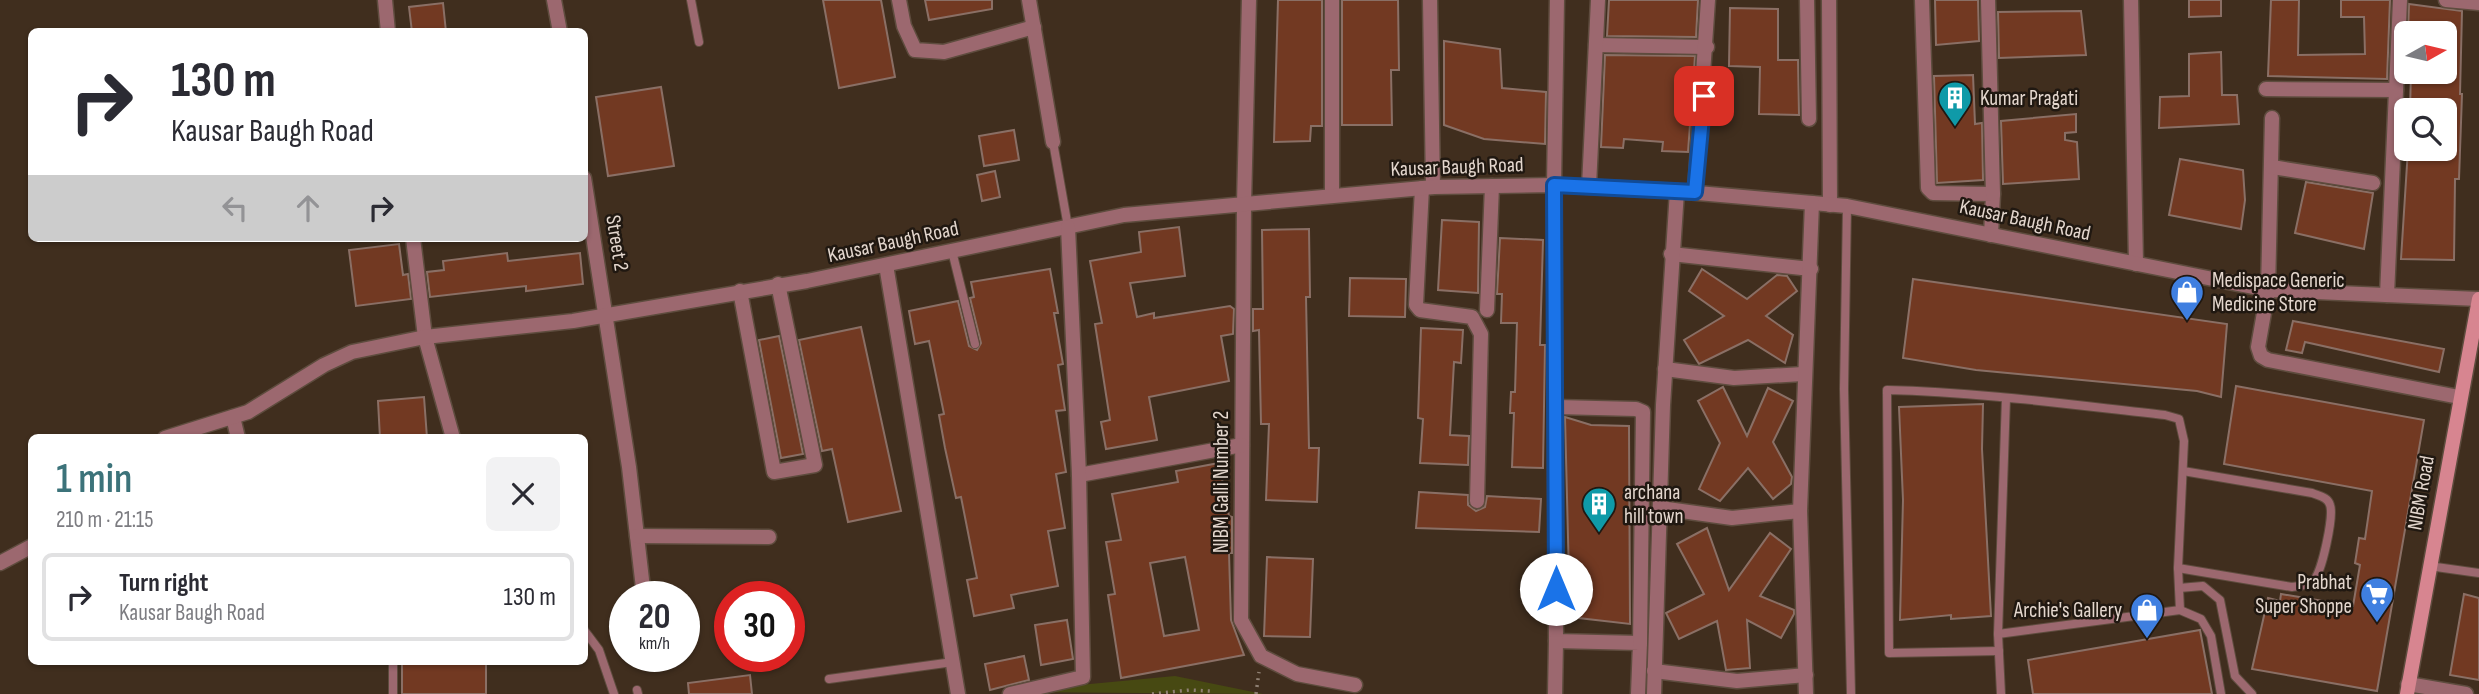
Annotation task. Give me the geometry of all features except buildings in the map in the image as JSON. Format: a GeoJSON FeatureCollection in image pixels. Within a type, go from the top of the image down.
{"type":"FeatureCollection","features":[{"type":"Feature","properties":{"kind":"main road","name":"NIBM Road"},"geometry":{"type":"LineString","coordinates":[[2408,689],[2459,397],[2479,299]]}},
{"type":"Feature","properties":{"kind":"street"},"geometry":{"type":"LineString","coordinates":[[385,0],[388,28]]}},
{"type":"Feature","properties":{"kind":"street"},"geometry":{"type":"LineString","coordinates":[[554,0],[558,28]]}},
{"type":"Feature","properties":{"kind":"street"},"geometry":{"type":"LineString","coordinates":[[899,0],[904,26],[915,50],[944,52],[1034,27]]}},
{"type":"Feature","properties":{"kind":"street"},"geometry":{"type":"LineString","coordinates":[[1029,0],[1053,142]]}},
{"type":"Feature","properties":{"kind":"street","name":"NIBM Galli Number 2"},"geometry":{"type":"LineString","coordinates":[[1249,0],[1244,204],[1241,620],[1261,656],[1297,674],[1355,685]]}},
{"type":"Feature","properties":{"kind":"street"},"geometry":{"type":"LineString","coordinates":[[1332,0],[1332,196]]}},
{"type":"Feature","properties":{"kind":"street"},"geometry":{"type":"LineString","coordinates":[[1430,0],[1427,188],[1416,305],[1420,310],[1472,317],[1481,334],[1476,501]]}},
{"type":"Feature","properties":{"kind":"street"},"geometry":{"type":"LineString","coordinates":[[1555,694],[1557,407],[1554,185],[1557,0]]}},
{"type":"Feature","properties":{"kind":"street"},"geometry":{"type":"LineString","coordinates":[[1590,186],[1598,0]]}},
{"type":"Feature","properties":{"kind":"street"},"geometry":{"type":"LineString","coordinates":[[1695,192],[1707,47],[1708,0]]}},
{"type":"Feature","properties":{"kind":"street"},"geometry":{"type":"LineString","coordinates":[[1807,0],[1809,119]]}},
{"type":"Feature","properties":{"kind":"street"},"geometry":{"type":"LineString","coordinates":[[1829,0],[1830,205]]}},
{"type":"Feature","properties":{"kind":"street"},"geometry":{"type":"LineString","coordinates":[[1922,0],[1928,188],[1933,193],[1993,194]]}},
{"type":"Feature","properties":{"kind":"street"},"geometry":{"type":"LineString","coordinates":[[1988,0],[1993,194],[1991,235]]}},
{"type":"Feature","properties":{"kind":"street"},"geometry":{"type":"LineString","coordinates":[[2388,295],[2400,0]]}},
{"type":"Feature","properties":{"kind":"street"},"geometry":{"type":"LineString","coordinates":[[2445,0],[2479,3]]}},
{"type":"Feature","properties":{"kind":"street"},"geometry":{"type":"LineString","coordinates":[[2129,2],[2136,264]]}},
{"type":"Feature","properties":{"kind":"street"},"geometry":{"type":"LineString","coordinates":[[1808,38],[1828,38]]}},
{"type":"Feature","properties":{"kind":"street"},"geometry":{"type":"LineString","coordinates":[[1596,45],[1707,47]]}},
{"type":"Feature","properties":{"kind":"street"},"geometry":{"type":"LineString","coordinates":[[2266,89],[2396,90]]}},
{"type":"Feature","properties":{"kind":"street"},"geometry":{"type":"LineString","coordinates":[[2272,118],[2268,290],[2258,347],[2261,356],[2268,360],[2459,397]]}},
{"type":"Feature","properties":{"kind":"street"},"geometry":{"type":"LineString","coordinates":[[2272,167],[2373,183]]}},
{"type":"Feature","properties":{"kind":"street"},"geometry":{"type":"LineString","coordinates":[[1487,310],[1492,186]]}},
{"type":"Feature","properties":{"kind":"street","name":"Kausar Baugh Road"},"geometry":{"type":"LineString","coordinates":[[179,434],[233,417],[268,402],[324,365],[352,352],[425,337],[607,315],[886,264],[1124,215],[1427,188],[1590,186],[1695,192],[1847,206],[2268,290],[2479,299]]}},
{"type":"Feature","properties":{"kind":"street"},"geometry":{"type":"LineString","coordinates":[[1654,694],[1665,369],[1676,191]]}},
{"type":"Feature","properties":{"kind":"street","name":"Street 2"},"geometry":{"type":"LineString","coordinates":[[588,202],[607,315],[642,581]]}},
{"type":"Feature","properties":{"kind":"street"},"geometry":{"type":"LineString","coordinates":[[1806,694],[1800,511],[1803,374],[1811,269],[1812,204]]}},
{"type":"Feature","properties":{"kind":"street"},"geometry":{"type":"LineString","coordinates":[[1010,694],[1083,677],[1079,475],[1068,226]]}},
{"type":"Feature","properties":{"kind":"street"},"geometry":{"type":"LineString","coordinates":[[414,242],[425,337],[452,434]]}},
{"type":"Feature","properties":{"kind":"street"},"geometry":{"type":"LineString","coordinates":[[1671,254],[1811,269]]}},
{"type":"Feature","properties":{"kind":"street"},"geometry":{"type":"LineString","coordinates":[[886,264],[958,694]]}},
{"type":"Feature","properties":{"kind":"street"},"geometry":{"type":"LineString","coordinates":[[740,291],[774,472],[815,465],[778,284]]}},
{"type":"Feature","properties":{"kind":"street"},"geometry":{"type":"LineString","coordinates":[[1665,369],[1734,378],[1803,374]]}},
{"type":"Feature","properties":{"kind":"street"},"geometry":{"type":"LineString","coordinates":[[1557,407],[1636,409],[1643,412],[1638,694]]}},
{"type":"Feature","properties":{"kind":"street"},"geometry":{"type":"LineString","coordinates":[[233,417],[237,434]]}},
{"type":"Feature","properties":{"kind":"street"},"geometry":{"type":"LineString","coordinates":[[1079,475],[1242,445]]}},
{"type":"Feature","properties":{"kind":"street"},"geometry":{"type":"LineString","coordinates":[[1660,508],[1732,518],[1800,511]]}},
{"type":"Feature","properties":{"kind":"street"},"geometry":{"type":"LineString","coordinates":[[637,536],[769,537]]}},
{"type":"Feature","properties":{"kind":"street"},"geometry":{"type":"LineString","coordinates":[[0,563],[28,548]]}},
{"type":"Feature","properties":{"kind":"street"},"geometry":{"type":"LineString","coordinates":[[1556,641],[1640,643]]}},
{"type":"Feature","properties":{"kind":"street"},"geometry":{"type":"LineString","coordinates":[[1654,671],[1737,681],[1806,676]]}},
{"type":"Feature","properties":{"kind":"street"},"geometry":{"type":"LineString","coordinates":[[2408,689],[2466,694]]}},
{"type":"Feature","properties":{"kind":"lane"},"geometry":{"type":"LineString","coordinates":[[691,0],[699,42]]}},
{"type":"Feature","properties":{"kind":"lane"},"geometry":{"type":"LineString","coordinates":[[1053,142],[1068,226]]}},
{"type":"Feature","properties":{"kind":"lane"},"geometry":{"type":"LineString","coordinates":[[1847,206],[1844,389],[1851,694]]}},
{"type":"Feature","properties":{"kind":"lane"},"geometry":{"type":"LineString","coordinates":[[953,251],[975,344]]}},
{"type":"Feature","properties":{"kind":"lane"},"geometry":{"type":"LineString","coordinates":[[1999,651],[1889,653],[1887,390],[2006,398],[2179,419],[2185,441],[2178,568],[2180,610]]}},
{"type":"Feature","properties":{"kind":"lane"},"geometry":{"type":"LineString","coordinates":[[2001,694],[1998,634],[2006,398]]}},
{"type":"Feature","properties":{"kind":"lane"},"geometry":{"type":"LineString","coordinates":[[2178,568],[2292,587],[2303,586],[2312,582],[2320,572],[2331,505],[2325,498],[2312,493],[2183,471]]}},
{"type":"Feature","properties":{"kind":"lane"},"geometry":{"type":"LineString","coordinates":[[2429,566],[2479,573]]}},
{"type":"Feature","properties":{"kind":"lane"},"geometry":{"type":"LineString","coordinates":[[2179,588],[2203,586],[2220,600],[2235,676],[2252,694]]}},
{"type":"Feature","properties":{"kind":"lane"},"geometry":{"type":"LineString","coordinates":[[1998,634],[2180,610],[2201,619],[2211,636],[2221,694]]}},
{"type":"Feature","properties":{"kind":"lane"},"geometry":{"type":"LineString","coordinates":[[588,635],[599,650],[614,694]]}},
{"type":"Feature","properties":{"kind":"lane"},"geometry":{"type":"LineString","coordinates":[[829,679],[953,662]]}},
{"type":"Feature","properties":{"kind":"lane"},"geometry":{"type":"LineString","coordinates":[[393,665],[393,694]]}},
{"type":"Feature","properties":{"kind":"path"},"geometry":{"type":"LineString","coordinates":[[1152,694],[1190,690],[1210,691],[1210,694]]}},
{"type":"Feature","properties":{"kind":"shaded area"},"geometry":{"type":"Polygon","coordinates":[[[1175,676],[1263,694],[1006,692],[1175,676]]]}},
{"type":"Feature","properties":{"kind":"place","name":"Kumar Pragati"},"geometry":{"type":"Point","coordinates":[1955,128]}},
{"type":"Feature","properties":{"kind":"place","name":"Medispace Generic Medicine Store"},"geometry":{"type":"Point","coordinates":[2187,322]}},
{"type":"Feature","properties":{"kind":"place","name":"archana hill town"},"geometry":{"type":"Point","coordinates":[1599,534]}},
{"type":"Feature","properties":{"kind":"place","name":"Prabhat Super Shoppe"},"geometry":{"type":"Point","coordinates":[2377,624]}},
{"type":"Feature","properties":{"kind":"place","name":"Archie's Gallery"},"geometry":{"type":"Point","coordinates":[2147,640]}},
{"type":"Feature","properties":{"kind":"route"},"geometry":{"type":"LineString","coordinates":[[1556,589],[1554,185],[1695,192],[1704,96]]}}]}
